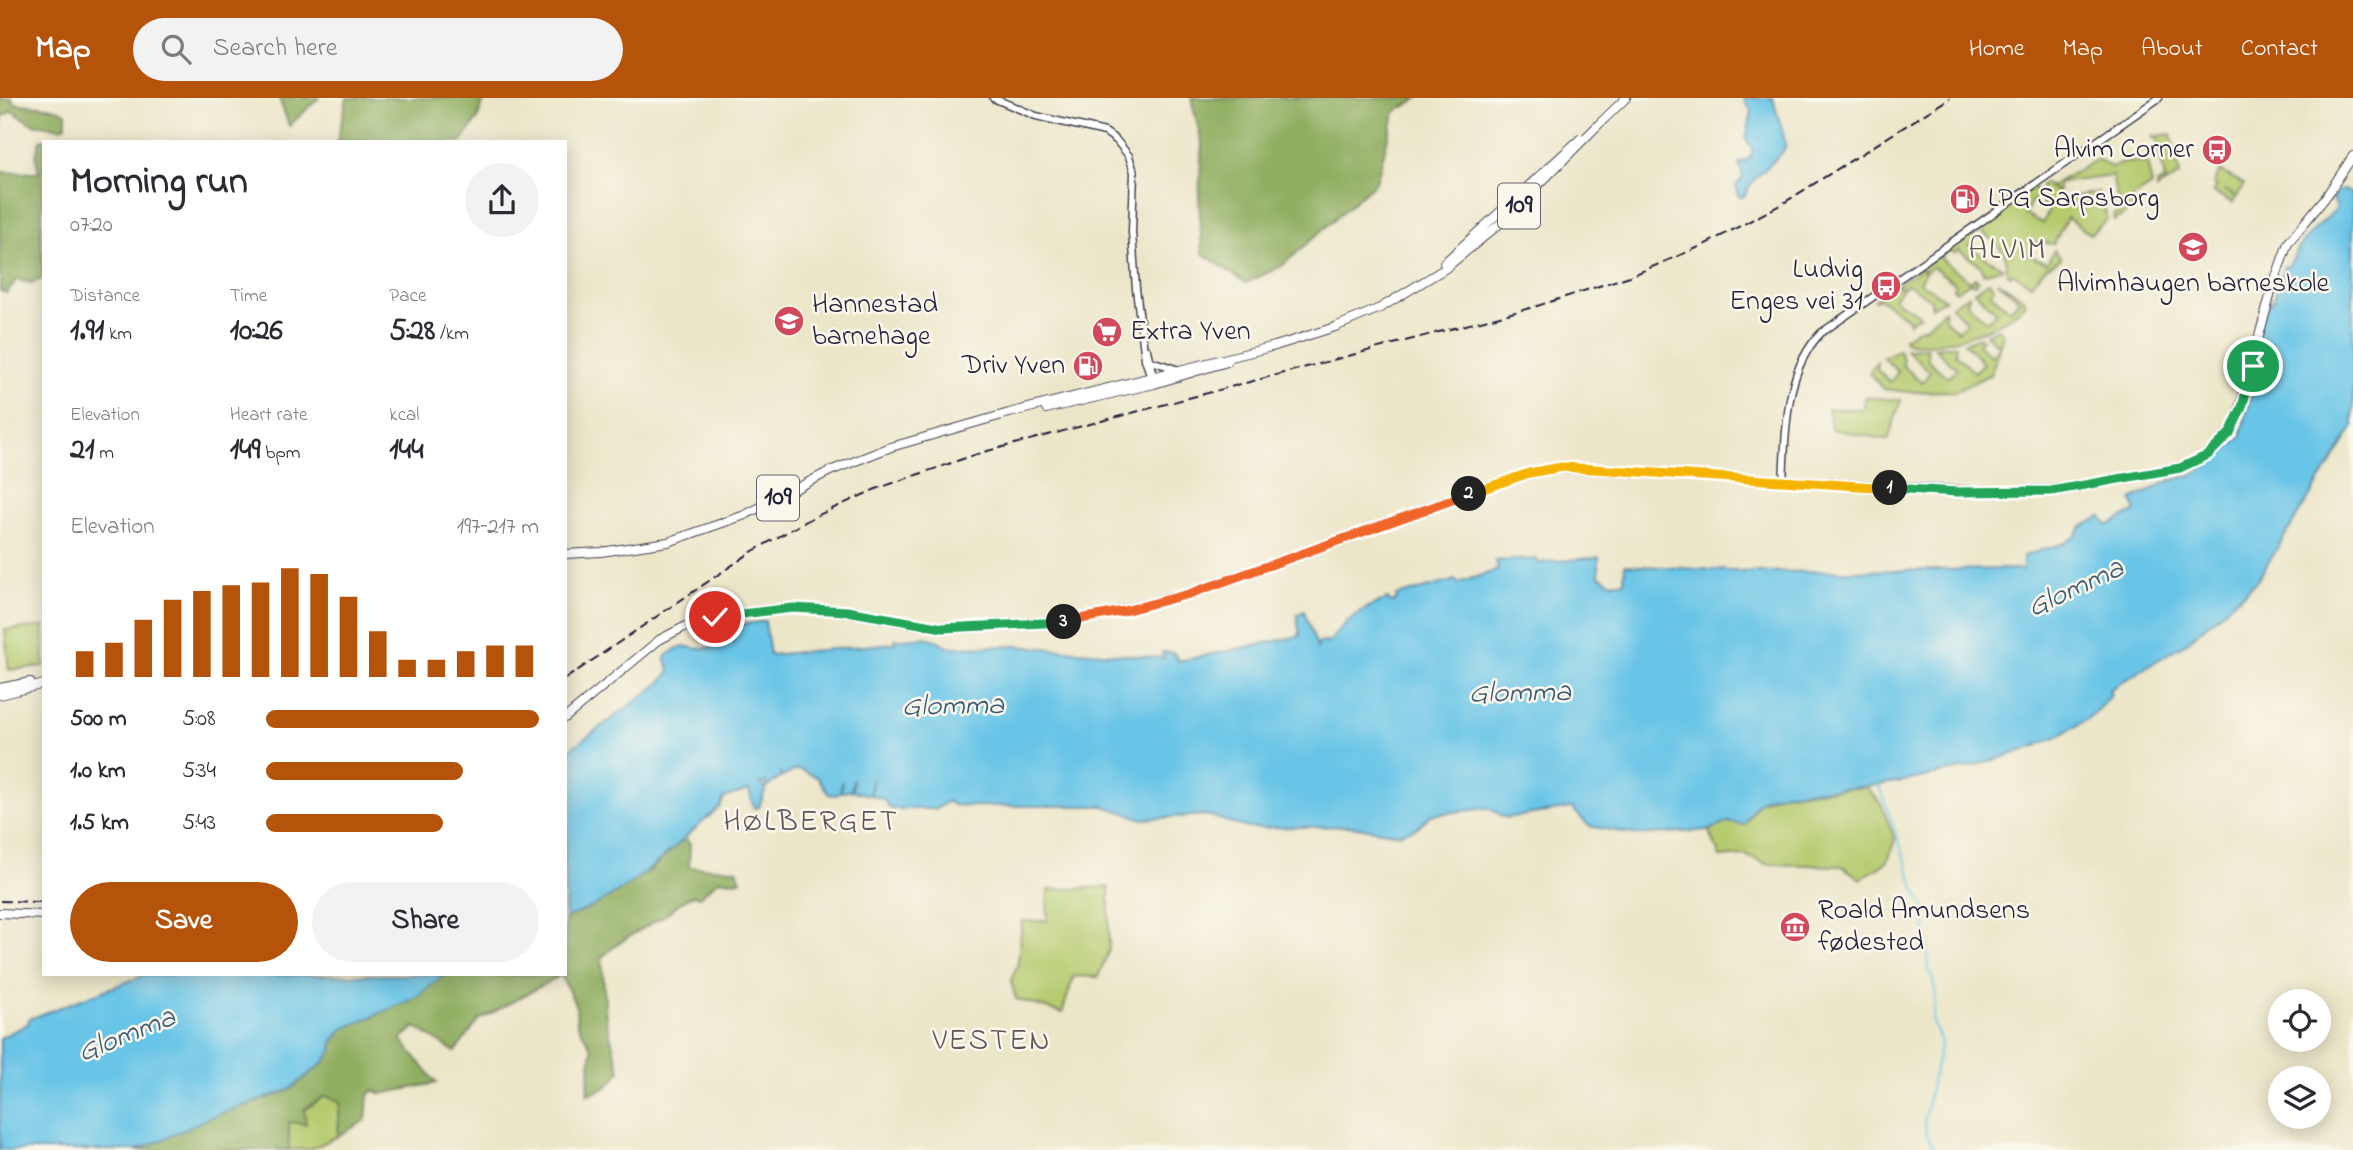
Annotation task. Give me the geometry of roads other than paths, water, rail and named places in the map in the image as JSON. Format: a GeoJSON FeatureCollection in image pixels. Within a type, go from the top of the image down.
{"type":"FeatureCollection","features":[{"type":"Feature","properties":{"kind":"main road","name":"109"},"geometry":{"type":"LineString","coordinates":[[567,554],[635,548],[702,532],[745,515],[869,454],[1275,346],[1353,320],[1446,268],[1502,222],[1626,98]]}},
{"type":"Feature","properties":{"kind":"main road"},"geometry":{"type":"LineString","coordinates":[[567,716],[659,640],[706,620],[740,612],[793,608],[847,611],[943,628],[1011,626],[1082,619],[1189,594],[1479,490],[1529,473],[1562,467],[1958,492],[2068,489],[2164,472],[2201,459],[2224,440],[2238,416],[2288,243],[2325,198],[2353,156]]}},
{"type":"Feature","properties":{"kind":"main road","name":"109"},"geometry":{"type":"LineString","coordinates":[[1152,379],[1178,369],[1275,346]]}},
{"type":"Feature","properties":{"kind":"main road"},"geometry":{"type":"LineString","coordinates":[[0,688],[42,682]]}},
{"type":"Feature","properties":{"kind":"main road"},"geometry":{"type":"LineString","coordinates":[[0,695],[42,683]]}},
{"type":"Feature","properties":{"kind":"main road"},"geometry":{"type":"LineString","coordinates":[[0,913],[42,915]]}},
{"type":"Feature","properties":{"kind":"street"},"geometry":{"type":"LineString","coordinates":[[993,98],[1036,116],[1099,130],[1116,140],[1125,150],[1134,172],[1132,232],[1144,341],[1152,379]]}},
{"type":"Feature","properties":{"kind":"street"},"geometry":{"type":"LineString","coordinates":[[1783,481],[1785,428],[1800,363],[1821,333],[2159,98]]}},
{"type":"Feature","properties":{"kind":"street"},"geometry":{"type":"LineString","coordinates":[[1144,341],[1151,361],[1152,379]]}},
{"type":"Feature","properties":{"kind":"street"},"geometry":{"type":"LineString","coordinates":[[1151,361],[1178,369]]}},
{"type":"Feature","properties":{"kind":"water"},"geometry":{"type":"Polygon","coordinates":[[[1743,98],[1773,98],[1785,146],[1779,156],[1753,181],[1745,196],[1739,197],[1736,186],[1743,177],[1739,163],[1750,158],[1753,150],[1746,140],[1752,111],[1743,98]]]}},
{"type":"Feature","properties":{"kind":"water","name":"Glomma"},"geometry":{"type":"Polygon","coordinates":[[[2345,190],[2351,194],[2353,191],[2353,428],[2256,582],[2186,643],[2109,690],[2111,695],[2091,716],[2063,734],[2028,749],[1913,779],[1777,795],[1757,804],[1744,825],[1728,822],[1709,830],[1638,835],[1589,826],[1572,808],[1506,818],[1488,808],[1430,815],[1419,827],[1399,834],[1351,826],[1247,828],[1207,815],[1143,819],[1104,806],[976,806],[953,805],[948,801],[936,809],[891,809],[883,799],[871,795],[872,778],[870,795],[853,791],[853,779],[851,791],[841,792],[842,781],[840,792],[836,795],[829,794],[817,777],[798,769],[782,777],[780,772],[781,777],[767,787],[766,782],[760,783],[766,788],[759,807],[754,808],[749,790],[724,798],[720,807],[629,885],[588,909],[567,917],[567,752],[660,683],[670,671],[665,657],[684,646],[700,649],[734,641],[732,626],[765,621],[770,655],[895,643],[895,639],[922,637],[934,639],[947,647],[1017,646],[1164,658],[1162,652],[1174,653],[1178,661],[1300,636],[1297,615],[1304,611],[1317,647],[1318,643],[1330,642],[1348,621],[1371,606],[1388,599],[1390,603],[1396,601],[1396,596],[1456,580],[1458,583],[1498,570],[1496,561],[1537,559],[1538,563],[1599,557],[1599,575],[1610,582],[1624,582],[1625,565],[1750,572],[2023,569],[2023,556],[2065,543],[2076,536],[2081,527],[2102,516],[2107,526],[2136,511],[2132,500],[2169,481],[2191,475],[2215,461],[2241,436],[2257,368],[2251,345],[2256,319],[2274,299],[2284,266],[2288,266],[2303,241],[2334,211],[2336,207],[2333,200],[2337,191],[2345,190]]]}},
{"type":"Feature","properties":{"kind":"water","name":"Glomma"},"geometry":{"type":"Polygon","coordinates":[[[142,976],[443,976],[415,998],[343,1029],[333,1041],[332,1051],[324,1062],[289,1090],[208,1118],[136,1150],[0,1150],[0,1038],[28,1024],[29,1019],[142,976]]]}},
{"type":"Feature","properties":{"kind":"waterway"},"geometry":{"type":"LineString","coordinates":[[1878,783],[1915,888],[1924,906],[1929,969],[1936,988],[1933,1023],[1941,1042],[1924,1119],[1926,1133],[1935,1150]]}},
{"type":"Feature","properties":{"kind":"railway"},"geometry":{"type":"LineString","coordinates":[[567,678],[753,551],[812,518],[876,489],[980,453],[1534,307],[1633,275],[1704,245],[1782,204],[1950,98]]}},
{"type":"Feature","properties":{"kind":"railway"},"geometry":{"type":"LineString","coordinates":[[0,901],[42,902]]}},
{"type":"Feature","properties":{"kind":"place","name":"Alvim Corner"},"geometry":{"type":"Point","coordinates":[2217,150]}},
{"type":"Feature","properties":{"kind":"place","name":"LPG Sarpsborg"},"geometry":{"type":"Point","coordinates":[1965,199]}},
{"type":"Feature","properties":{"kind":"place","name":"Alvimhaugen barneskole"},"geometry":{"type":"Point","coordinates":[2193,247]}},
{"type":"Feature","properties":{"kind":"place","name":"Ludvig Enges vei 31"},"geometry":{"type":"Point","coordinates":[1886,286]}},
{"type":"Feature","properties":{"kind":"place","name":"Hannestad barnehage"},"geometry":{"type":"Point","coordinates":[789,321]}},
{"type":"Feature","properties":{"kind":"place","name":"Extra Yven"},"geometry":{"type":"Point","coordinates":[1107,332]}},
{"type":"Feature","properties":{"kind":"place","name":"Driv Yven"},"geometry":{"type":"Point","coordinates":[1088,366]}},
{"type":"Feature","properties":{"kind":"place","name":"Roald Amundsens fødested"},"geometry":{"type":"Point","coordinates":[1795,927]}},
{"type":"Feature","properties":{"kind":"district","name":"ALVIM"},"geometry":{"type":"Point","coordinates":[2008,251]}},
{"type":"Feature","properties":{"kind":"district","name":"HØLBERGET"},"geometry":{"type":"Point","coordinates":[811,823]}},
{"type":"Feature","properties":{"kind":"district","name":"VESTEN"},"geometry":{"type":"Point","coordinates":[992,1042]}}]}
